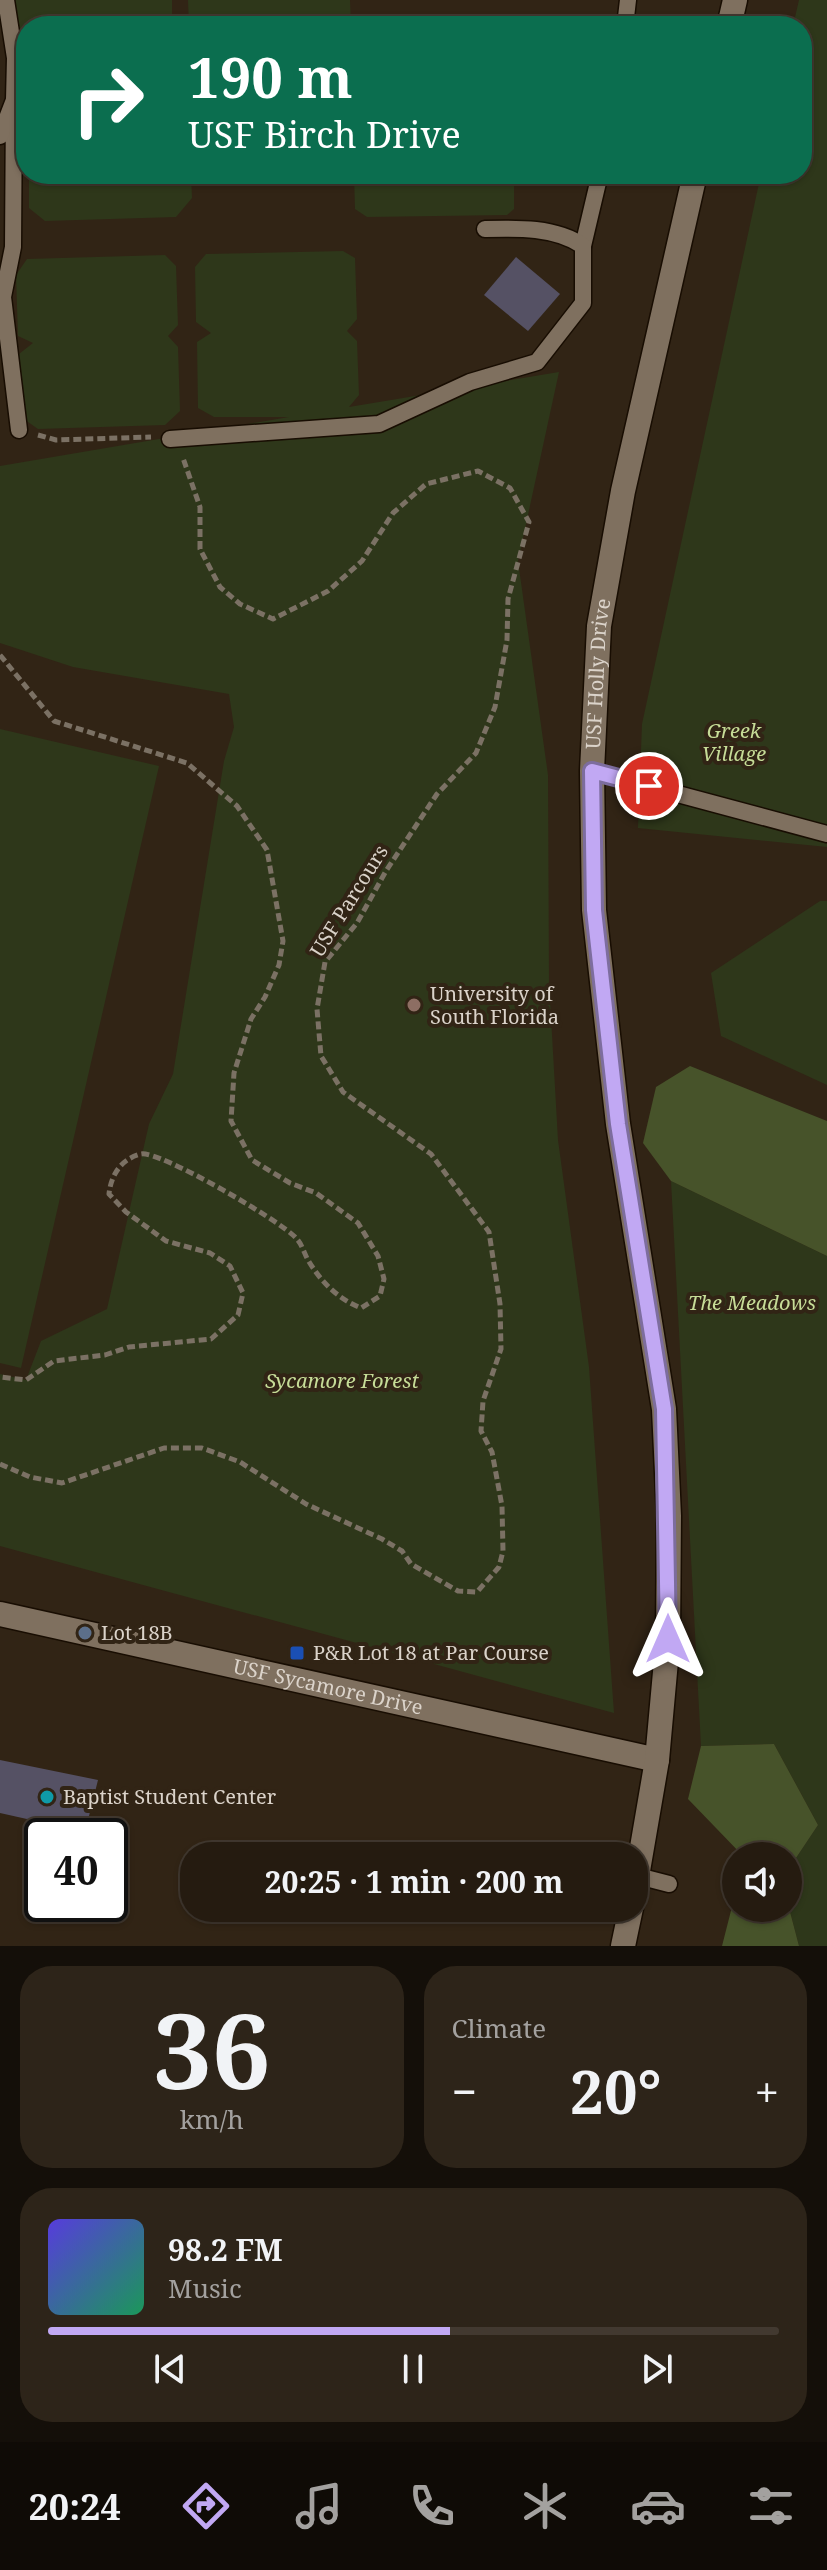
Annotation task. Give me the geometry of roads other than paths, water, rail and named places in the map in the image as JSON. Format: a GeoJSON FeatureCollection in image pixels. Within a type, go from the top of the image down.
{"type":"FeatureCollection","features":[{"type":"Feature","properties":{"kind":"street","name":"USF Holly Drive"},"geometry":{"type":"LineString","coordinates":[[643,1842],[657,1760],[668,1639],[664,1409],[618,1124],[594,910],[592,771],[599,626],[623,491],[693,184]]}},
{"type":"Feature","properties":{"kind":"street","name":"USF Sycamore Drive"},"geometry":{"type":"LineString","coordinates":[[0,1614],[657,1760]]}},
{"type":"Feature","properties":{"kind":"street"},"geometry":{"type":"LineString","coordinates":[[623,1946],[628,1922]]}},
{"type":"Feature","properties":{"kind":"lane"},"geometry":{"type":"LineString","coordinates":[[6,0],[15,58],[13,247],[3,297],[19,430]]}},
{"type":"Feature","properties":{"kind":"lane"},"geometry":{"type":"LineString","coordinates":[[0,136],[14,100]]}},
{"type":"Feature","properties":{"kind":"lane"},"geometry":{"type":"LineString","coordinates":[[170,439],[379,424],[470,382],[537,362],[583,303],[583,246],[598,184]]}},
{"type":"Feature","properties":{"kind":"lane"},"geometry":{"type":"LineString","coordinates":[[485,229],[515,228],[568,235],[583,246]]}},
{"type":"Feature","properties":{"kind":"lane"},"geometry":{"type":"LineString","coordinates":[[592,771],[827,834]]}},
{"type":"Feature","properties":{"kind":"lane"},"geometry":{"type":"LineString","coordinates":[[648,1885],[669,1884]]}},
{"type":"Feature","properties":{"kind":"place","name":"University of South Florida"},"geometry":{"type":"Point","coordinates":[414,1005]}},
{"type":"Feature","properties":{"kind":"place","name":"Lot 18B"},"geometry":{"type":"Point","coordinates":[85,1633]}},
{"type":"Feature","properties":{"kind":"place","name":"P&R Lot 18 at Par Course"},"geometry":{"type":"Point","coordinates":[297,1653]}},
{"type":"Feature","properties":{"kind":"place","name":"Baptist Student Center"},"geometry":{"type":"Point","coordinates":[47,1797]}},
{"type":"Feature","properties":{"kind":"park label","name":"Greek Village"},"geometry":{"type":"Point","coordinates":[734,742]}},
{"type":"Feature","properties":{"kind":"park label","name":"The Meadows"},"geometry":{"type":"Point","coordinates":[752,1303]}},
{"type":"Feature","properties":{"kind":"park label","name":"Sycamore Forest"},"geometry":{"type":"Point","coordinates":[342,1381]}}]}
